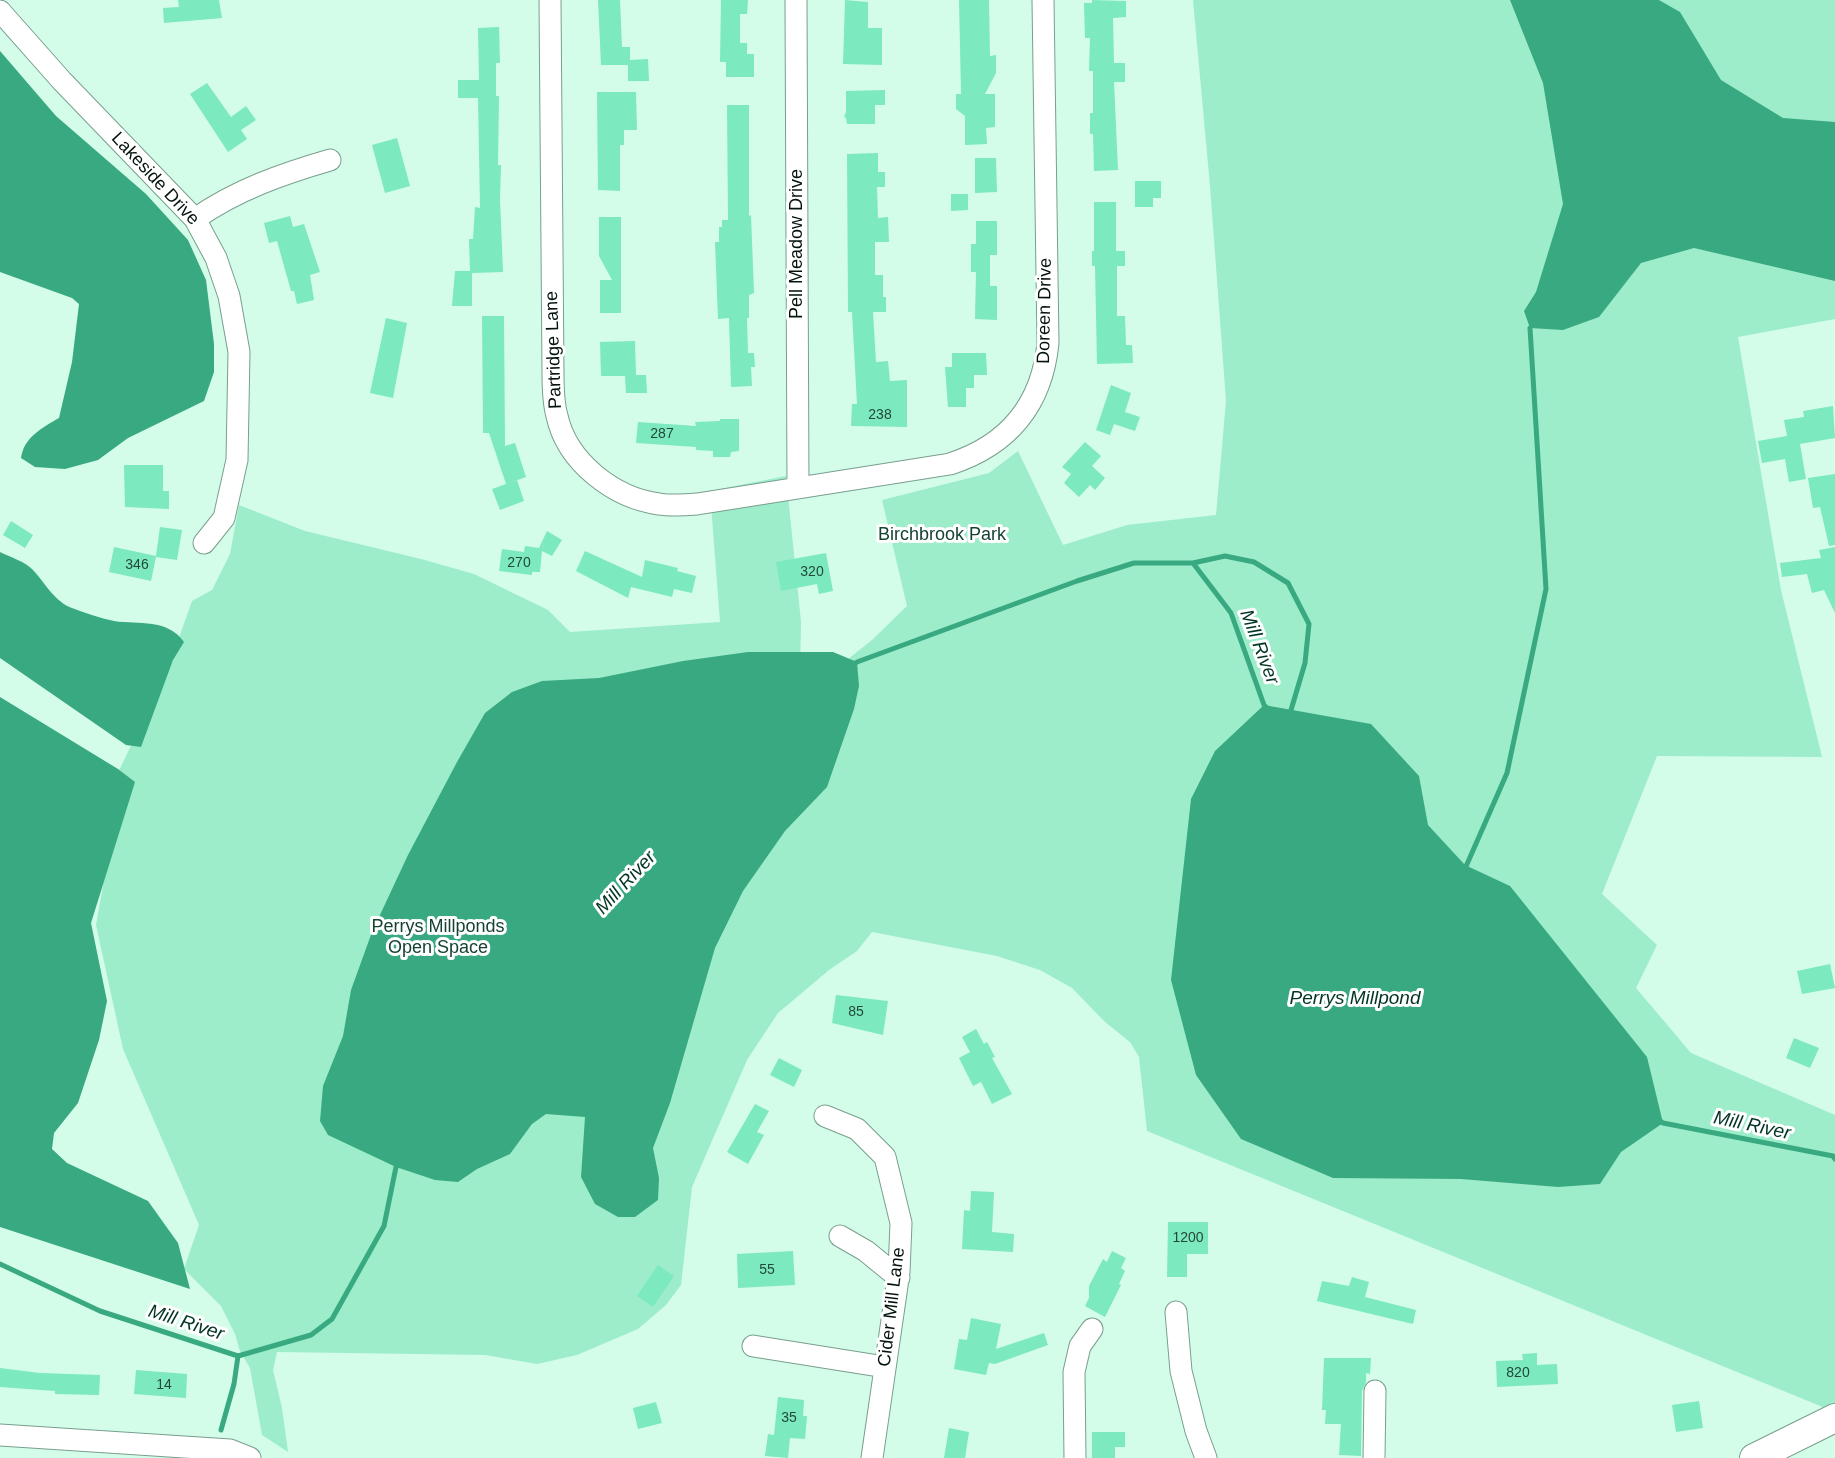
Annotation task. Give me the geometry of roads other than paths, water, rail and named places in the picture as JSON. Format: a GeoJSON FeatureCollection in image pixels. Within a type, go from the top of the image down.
{"type":"FeatureCollection","features":[{"type":"Feature","properties":{"kind":"main road"},"geometry":{"type":"LineString","coordinates":[[1754,1458],[1835,1418]]}},
{"type":"Feature","properties":{"kind":"street","name":"Partridge Lane"},"geometry":{"type":"LineString","coordinates":[[550,0],[552,373],[561,430],[572,450],[599,478],[613,488],[645,502],[661,505],[697,504],[798,488]]}},
{"type":"Feature","properties":{"kind":"street","name":"Pell Meadow Drive"},"geometry":{"type":"LineString","coordinates":[[796,0],[798,488]]}},
{"type":"Feature","properties":{"kind":"street","name":"Doreen Drive"},"geometry":{"type":"LineString","coordinates":[[798,488],[950,464],[969,458],[1002,437],[1021,417],[1034,397],[1044,370],[1048,343],[1043,0]]}},
{"type":"Feature","properties":{"kind":"street","name":"Lakeside Drive"},"geometry":{"type":"LineString","coordinates":[[0,10],[62,81],[195,219],[216,258],[229,296],[239,352],[237,460],[224,518],[204,542]]}},
{"type":"Feature","properties":{"kind":"street"},"geometry":{"type":"LineString","coordinates":[[195,219],[219,202],[253,186],[330,160]]}},
{"type":"Feature","properties":{"kind":"street","name":"Cider Mill Lane"},"geometry":{"type":"LineString","coordinates":[[825,1115],[857,1129],[885,1157],[901,1223],[899,1278],[872,1458]]}},
{"type":"Feature","properties":{"kind":"street"},"geometry":{"type":"LineString","coordinates":[[840,1236],[866,1251],[899,1278]]}},
{"type":"Feature","properties":{"kind":"street"},"geometry":{"type":"LineString","coordinates":[[1175,1312],[1181,1371],[1196,1431],[1206,1458]]}},
{"type":"Feature","properties":{"kind":"street"},"geometry":{"type":"LineString","coordinates":[[1076,1458],[1074,1372],[1080,1346],[1092,1329]]}},
{"type":"Feature","properties":{"kind":"street"},"geometry":{"type":"LineString","coordinates":[[752,1346],[885,1367]]}},
{"type":"Feature","properties":{"kind":"street"},"geometry":{"type":"LineString","coordinates":[[1374,1458],[1375,1391]]}},
{"type":"Feature","properties":{"kind":"street"},"geometry":{"type":"LineString","coordinates":[[0,1435],[230,1450],[250,1458]]}},
{"type":"Feature","properties":{"kind":"water"},"geometry":{"type":"Polygon","coordinates":[[[1510,0],[1659,0],[1680,12],[1721,80],[1783,118],[1835,122],[1835,281],[1694,248],[1641,263],[1599,317],[1563,330],[1530,328],[1524,311],[1536,292],[1563,204],[1543,83],[1510,0]]]}},
{"type":"Feature","properties":{"kind":"water"},"geometry":{"type":"Polygon","coordinates":[[[0,51],[56,116],[146,194],[188,240],[206,280],[214,344],[214,372],[204,401],[128,438],[98,460],[65,469],[35,467],[21,458],[30,439],[59,418],[72,362],[79,304],[72,298],[0,272],[0,51]]]}},
{"type":"Feature","properties":{"kind":"water"},"geometry":{"type":"Polygon","coordinates":[[[0,552],[30,567],[55,597],[66,605],[114,621],[161,626],[177,634],[184,642],[173,660],[141,747],[126,745],[0,658],[0,552]]]}},
{"type":"Feature","properties":{"kind":"water"},"geometry":{"type":"Polygon","coordinates":[[[748,652],[833,652],[857,662],[859,686],[854,709],[827,787],[785,831],[743,891],[715,948],[670,1103],[653,1148],[659,1178],[658,1200],[635,1217],[618,1217],[595,1204],[581,1177],[585,1117],[546,1114],[532,1124],[510,1154],[477,1169],[458,1182],[435,1180],[396,1167],[328,1135],[320,1121],[323,1086],[343,1036],[351,990],[372,932],[408,855],[485,713],[512,692],[542,681],[599,678],[683,661],[748,652]]]}},
{"type":"Feature","properties":{"kind":"water"},"geometry":{"type":"Polygon","coordinates":[[[0,697],[135,782],[91,923],[107,1001],[99,1040],[78,1103],[54,1133],[52,1149],[67,1163],[148,1201],[178,1243],[190,1289],[0,1227],[0,697]]]}},
{"type":"Feature","properties":{"kind":"water","name":"Perrys Millpond"},"geometry":{"type":"Polygon","coordinates":[[[1264,705],[1371,724],[1419,776],[1428,825],[1465,865],[1510,886],[1647,1057],[1663,1123],[1621,1152],[1600,1184],[1558,1187],[1461,1179],[1333,1178],[1241,1139],[1196,1075],[1171,980],[1191,799],[1215,751],[1264,705]]]}},
{"type":"Feature","properties":{"kind":"waterway"},"geometry":{"type":"LineString","coordinates":[[1464,871],[1507,773],[1546,589],[1530,328]]}},
{"type":"Feature","properties":{"kind":"waterway"},"geometry":{"type":"LineString","coordinates":[[1193,563],[1225,556],[1254,562],[1288,583],[1309,624],[1305,663],[1291,710],[1293,715]]}},
{"type":"Feature","properties":{"kind":"waterway","name":"Mill River"},"geometry":{"type":"LineString","coordinates":[[853,665],[1077,581],[1134,563],[1193,563],[1231,613],[1264,705],[1269,710]]}},
{"type":"Feature","properties":{"kind":"waterway","name":"Mill River"},"geometry":{"type":"LineString","coordinates":[[1659,1120],[1663,1123],[1833,1156],[1835,1159]]}},
{"type":"Feature","properties":{"kind":"waterway","name":"Mill River"},"geometry":{"type":"LineString","coordinates":[[0,1264],[100,1311],[238,1356],[311,1335],[332,1319],[384,1226],[396,1167],[399,1164]]}},
{"type":"Feature","properties":{"kind":"waterway"},"geometry":{"type":"LineString","coordinates":[[221,1430],[234,1384],[238,1356]]}},
{"type":"Feature","properties":{"kind":"park label","name":"Birchbrook Park"},"geometry":{"type":"Point","coordinates":[942,535]}},
{"type":"Feature","properties":{"kind":"park label","name":"Perrys Millponds Open Space"},"geometry":{"type":"Point","coordinates":[438,937]}}]}
